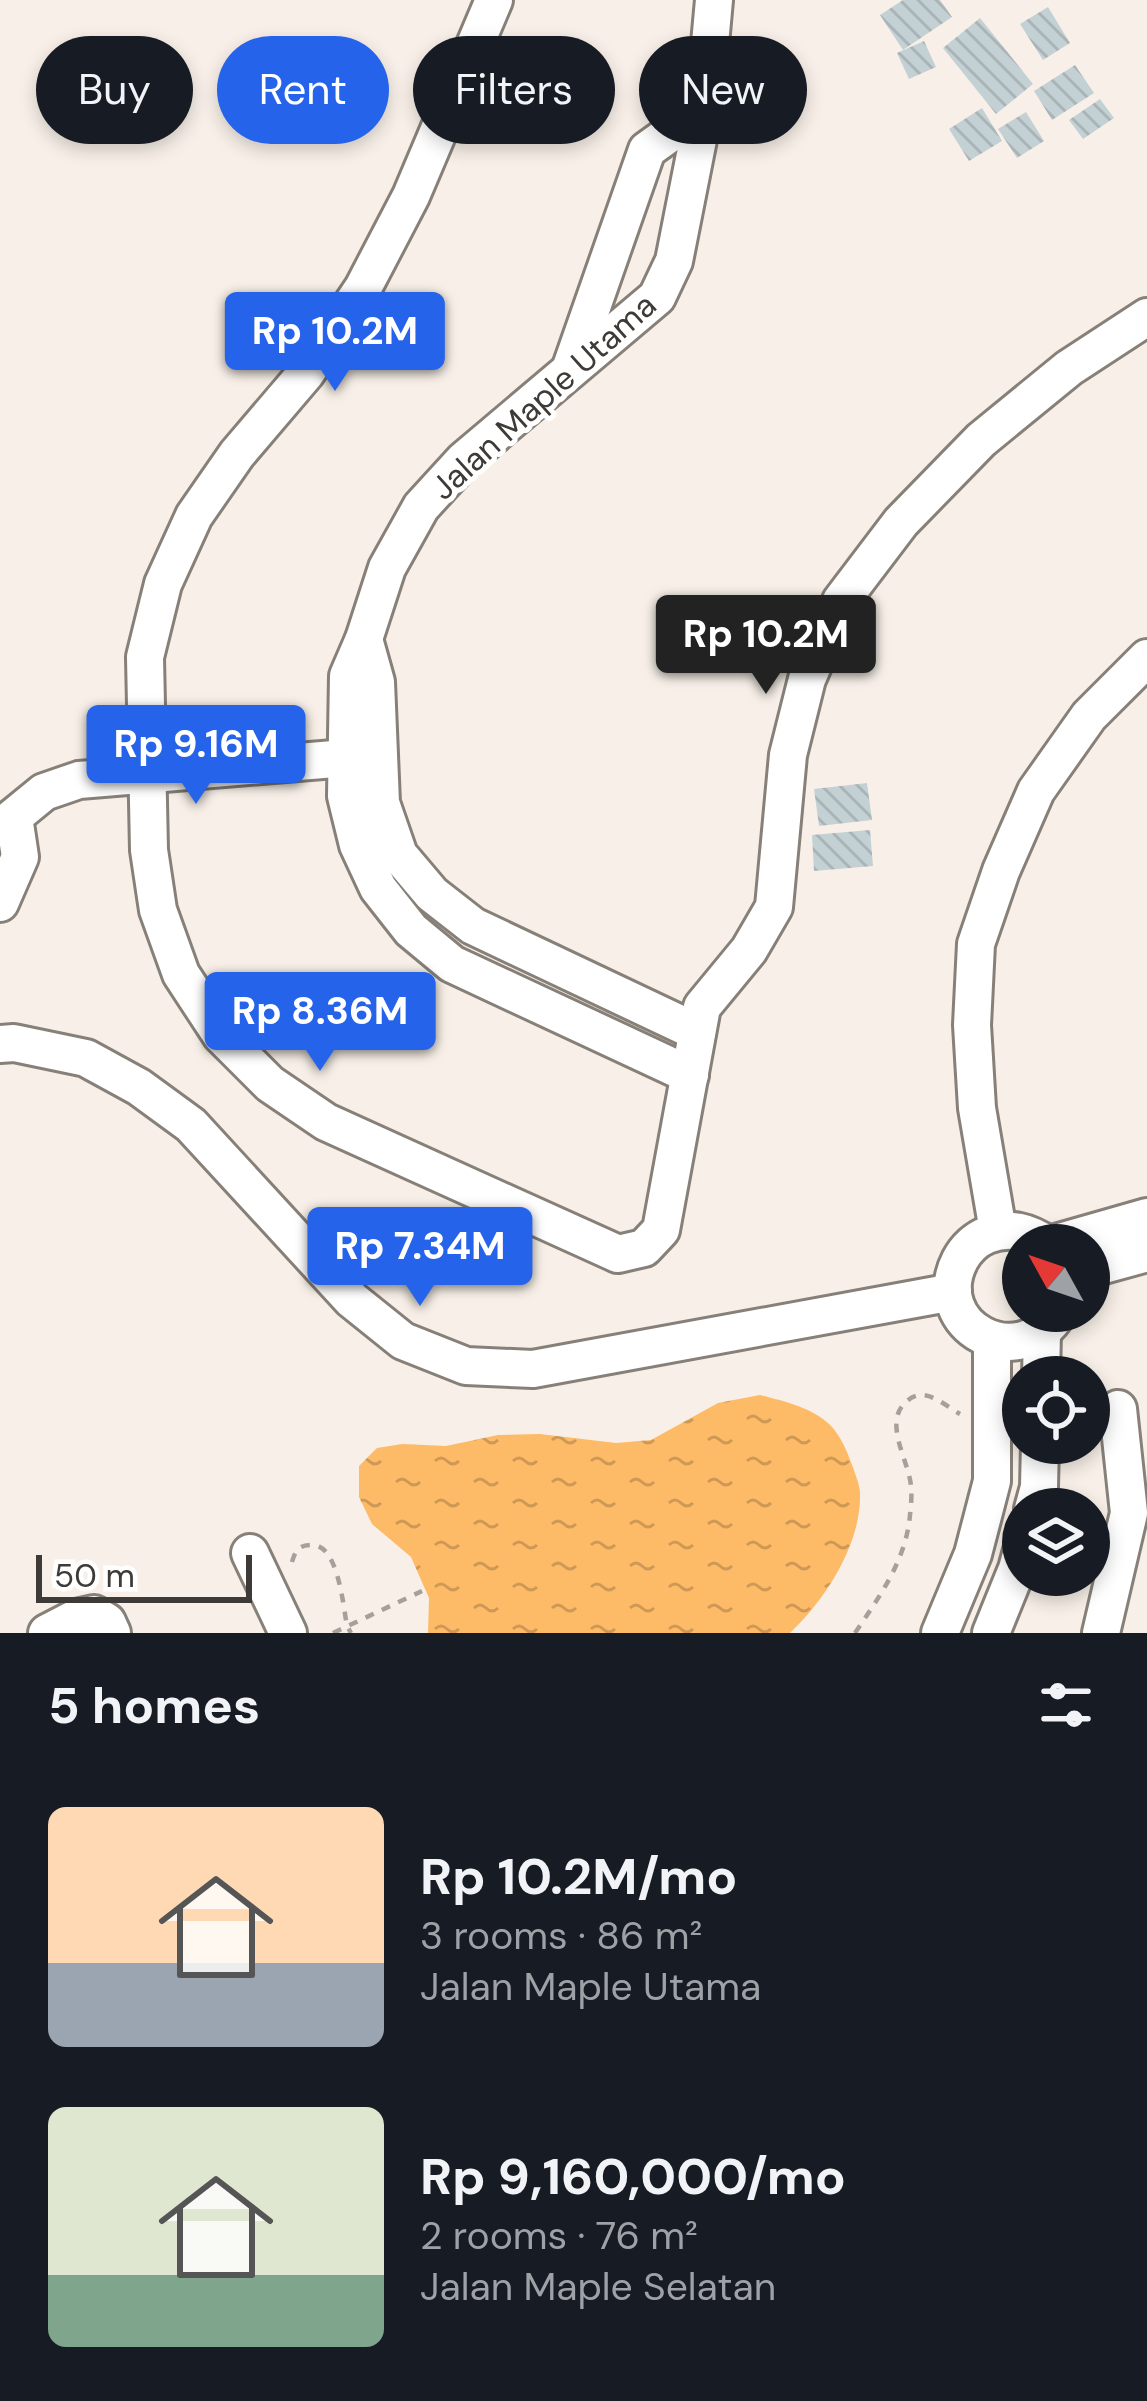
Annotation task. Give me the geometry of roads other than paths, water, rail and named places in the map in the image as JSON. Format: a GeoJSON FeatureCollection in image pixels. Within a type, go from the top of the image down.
{"type":"FeatureCollection","features":[{"type":"Feature","properties":{"kind":"street"},"geometry":{"type":"LineString","coordinates":[[494,0],[411,196],[363,288],[306,373],[237,454],[194,516],[163,584],[146,657],[149,850],[158,910],[181,974],[221,1035],[270,1084],[326,1122],[618,1255],[644,1248],[661,1230],[702,1006],[748,950],[774,907],[788,755],[807,679],[841,601],[901,522],[981,440],[1070,368],[1147,317]]}},
{"type":"Feature","properties":{"kind":"street","name":"Jalan Maple Utama"},"geometry":{"type":"LineString","coordinates":[[711,36],[714,0]]}},
{"type":"Feature","properties":{"kind":"street"},"geometry":{"type":"LineString","coordinates":[[568,374],[647,150],[655,144]]}},
{"type":"Feature","properties":{"kind":"street","name":"Jalan Maple Utama"},"geometry":{"type":"LineString","coordinates":[[697,144],[674,261],[658,297],[464,460],[422,507],[387,568],[348,676],[363,756],[399,855],[432,894],[473,926],[698,1033]]}},
{"type":"Feature","properties":{"kind":"street"},"geometry":{"type":"LineString","coordinates":[[998,1231],[977,1108],[971,1025],[976,944],[1036,791],[1089,716],[1147,658]]}},
{"type":"Feature","properties":{"kind":"street"},"geometry":{"type":"LineString","coordinates":[[0,903],[20,856],[7,822],[44,792],[79,780],[363,756]]}},
{"type":"Feature","properties":{"kind":"street","name":"Jalan Maple Utama"},"geometry":{"type":"LineString","coordinates":[[363,756],[346,796],[358,845],[378,888],[411,929],[452,964],[690,1075]]}},
{"type":"Feature","properties":{"kind":"street"},"geometry":{"type":"LineString","coordinates":[[0,1044],[86,1058],[139,1087],[191,1125],[352,1300],[404,1341],[466,1366],[533,1369],[953,1292]]}},
{"type":"Feature","properties":{"kind":"street"},"geometry":{"type":"LineString","coordinates":[[1110,1227],[1147,1216]]}},
{"type":"Feature","properties":{"kind":"street"},"geometry":{"type":"LineString","coordinates":[[1002,1231],[978,1239],[963,1253],[955,1272],[957,1308],[977,1334],[992,1340],[1010,1343],[1037,1332]]}},
{"type":"Feature","properties":{"kind":"street"},"geometry":{"type":"LineString","coordinates":[[1110,1263],[1147,1252]]}},
{"type":"Feature","properties":{"kind":"street"},"geometry":{"type":"LineString","coordinates":[[940,1633],[973,1554],[992,1481],[992,1340]]}},
{"type":"Feature","properties":{"kind":"street"},"geometry":{"type":"LineString","coordinates":[[1101,1633],[1129,1513],[1118,1409]]}},
{"type":"Feature","properties":{"kind":"street"},"geometry":{"type":"LineString","coordinates":[[250,1553],[288,1633]]}},
{"type":"Feature","properties":{"kind":"street"},"geometry":{"type":"LineString","coordinates":[[991,1633],[1006,1596]]}},
{"type":"Feature","properties":{"kind":"street"},"geometry":{"type":"LineString","coordinates":[[47,1633],[76,1618],[103,1623]]}},
{"type":"Feature","properties":{"kind":"water"},"geometry":{"type":"Polygon","coordinates":[[[760,1395],[805,1409],[829,1424],[845,1449],[860,1492],[855,1531],[839,1569],[790,1633],[428,1633],[429,1598],[411,1557],[372,1524],[359,1497],[359,1466],[377,1448],[446,1446],[498,1435],[540,1434],[616,1443],[651,1440],[718,1403],[760,1395]]]}}]}
